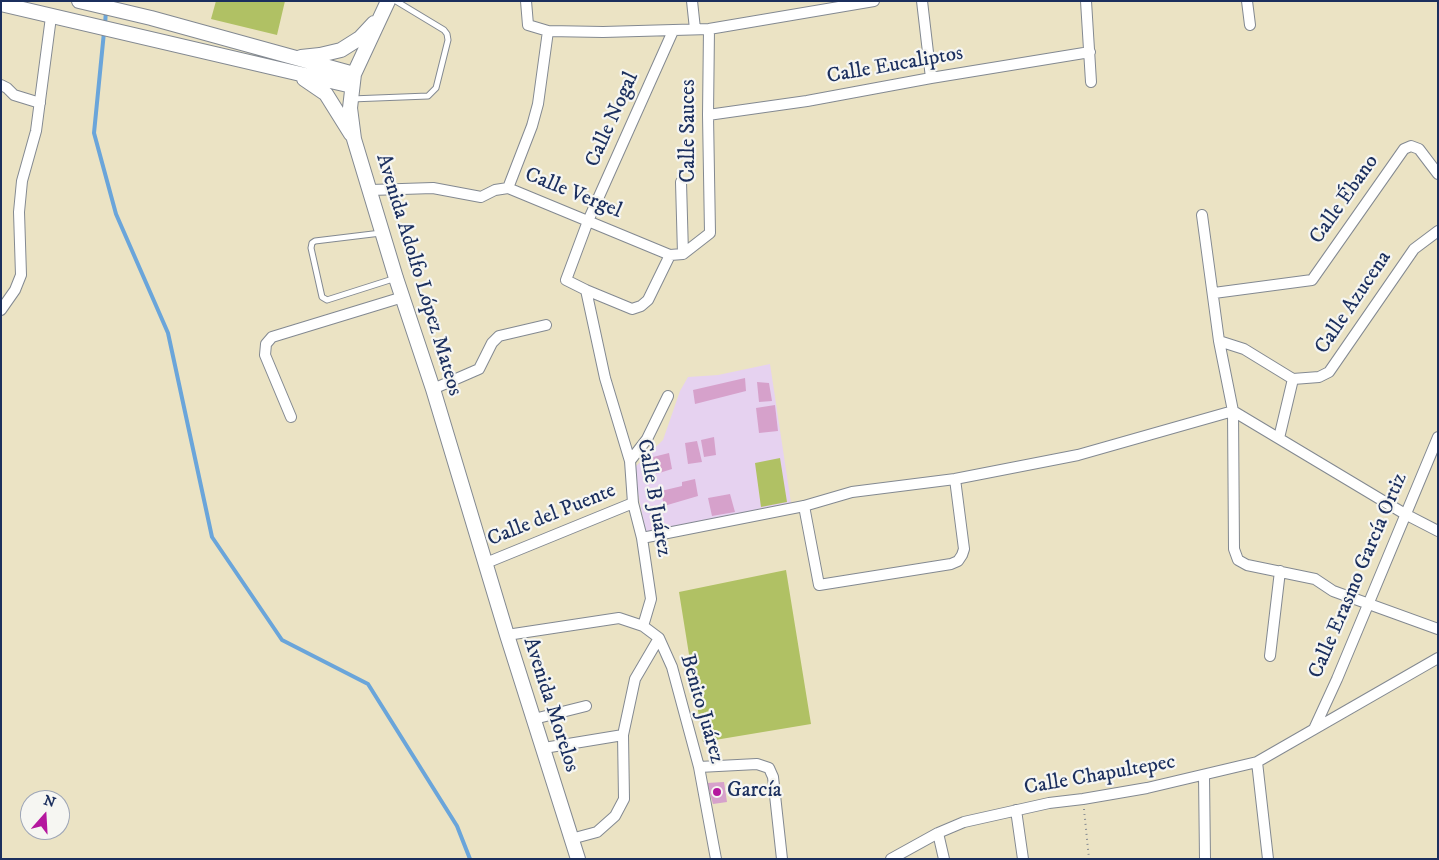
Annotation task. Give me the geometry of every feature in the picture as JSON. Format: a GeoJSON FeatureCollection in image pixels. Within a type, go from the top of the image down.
{"type":"FeatureCollection","features":[{"type":"Feature","properties":{"kind":"main road"},"geometry":{"type":"LineString","coordinates":[[79,1],[151,18],[292,58],[352,86]]}},
{"type":"Feature","properties":{"kind":"main road"},"geometry":{"type":"LineString","coordinates":[[1,4],[352,86]]}},
{"type":"Feature","properties":{"kind":"main road"},"geometry":{"type":"LineString","coordinates":[[292,58],[320,55],[340,50],[360,38],[386,7]]}},
{"type":"Feature","properties":{"kind":"main road","name":"Avenida Adolfo López Mateos"},"geometry":{"type":"LineString","coordinates":[[386,7],[352,86],[350,108],[354,139],[486,563]]}},
{"type":"Feature","properties":{"kind":"main road"},"geometry":{"type":"LineString","coordinates":[[275,53],[276,69]]}},
{"type":"Feature","properties":{"kind":"main road"},"geometry":{"type":"LineString","coordinates":[[276,69],[312,84],[326,94],[354,139]]}},
{"type":"Feature","properties":{"kind":"main road","name":"Avenida Morelos"},"geometry":{"type":"LineString","coordinates":[[486,563],[578,859]]}},
{"type":"Feature","properties":{"kind":"street"},"geometry":{"type":"LineString","coordinates":[[526,1],[528,26],[548,31],[603,32],[709,29],[874,1]]}},
{"type":"Feature","properties":{"kind":"street"},"geometry":{"type":"LineString","coordinates":[[692,1],[695,29]]}},
{"type":"Feature","properties":{"kind":"street"},"geometry":{"type":"LineString","coordinates":[[922,1],[931,78]]}},
{"type":"Feature","properties":{"kind":"street"},"geometry":{"type":"LineString","coordinates":[[1086,1],[1091,82]]}},
{"type":"Feature","properties":{"kind":"street"},"geometry":{"type":"LineString","coordinates":[[1247,1],[1250,24]]}},
{"type":"Feature","properties":{"kind":"street"},"geometry":{"type":"LineString","coordinates":[[1,310],[15,290],[21,275],[19,212],[22,181],[36,131],[51,17]]}},
{"type":"Feature","properties":{"kind":"street","name":"Calle Sauces"},"geometry":{"type":"LineString","coordinates":[[683,254],[710,232],[709,29]]}},
{"type":"Feature","properties":{"kind":"street"},"geometry":{"type":"LineString","coordinates":[[508,188],[532,126],[538,104],[548,31]]}},
{"type":"Feature","properties":{"kind":"street","name":"Calle Nogal"},"geometry":{"type":"LineString","coordinates":[[586,290],[566,280],[588,221],[673,31]]}},
{"type":"Feature","properties":{"kind":"street","name":"Calle Eucaliptos"},"geometry":{"type":"LineString","coordinates":[[708,115],[807,101],[931,78],[1090,52]]}},
{"type":"Feature","properties":{"kind":"street"},"geometry":{"type":"LineString","coordinates":[[1,85],[14,95],[40,103]]}},
{"type":"Feature","properties":{"kind":"street","name":"Calle Ébano"},"geometry":{"type":"LineString","coordinates":[[1214,293],[1312,280],[1404,149],[1411,146],[1419,149],[1438,174]]}},
{"type":"Feature","properties":{"kind":"street"},"geometry":{"type":"LineString","coordinates":[[586,290],[632,308],[641,306],[648,300],[670,255],[683,254],[681,182]]}},
{"type":"Feature","properties":{"kind":"street","name":"Calle Vergel"},"geometry":{"type":"LineString","coordinates":[[371,190],[433,188],[481,197],[495,190],[508,188],[670,255]]}},
{"type":"Feature","properties":{"kind":"street"},"geometry":{"type":"LineString","coordinates":[[1202,215],[1220,342],[1233,411],[1234,549],[1238,560],[1247,565],[1315,579],[1333,591],[1438,628]]}},
{"type":"Feature","properties":{"kind":"street","name":"Calle Azucena"},"geometry":{"type":"LineString","coordinates":[[1293,380],[1319,377],[1330,372],[1414,249],[1438,231]]}},
{"type":"Feature","properties":{"kind":"street","name":"Calle B Juárez"},"geometry":{"type":"LineString","coordinates":[[586,290],[605,378],[630,461],[633,503],[642,538],[651,599],[643,626]]}},
{"type":"Feature","properties":{"kind":"street"},"geometry":{"type":"LineString","coordinates":[[291,417],[265,354],[266,344],[272,337],[403,297]]}},
{"type":"Feature","properties":{"kind":"street"},"geometry":{"type":"LineString","coordinates":[[433,389],[479,369],[492,343],[499,336],[546,326]]}},
{"type":"Feature","properties":{"kind":"street"},"geometry":{"type":"LineString","coordinates":[[1220,342],[1244,349],[1293,380],[1278,438]]}},
{"type":"Feature","properties":{"kind":"street"},"geometry":{"type":"LineString","coordinates":[[630,461],[647,439],[668,396]]}},
{"type":"Feature","properties":{"kind":"street"},"geometry":{"type":"LineString","coordinates":[[642,538],[804,506],[852,492],[955,479],[1078,455],[1233,411],[1405,514],[1438,531]]}},
{"type":"Feature","properties":{"kind":"street","name":"Calle Erasmo García Ortiz"},"geometry":{"type":"LineString","coordinates":[[1314,729],[1337,680],[1438,437]]}},
{"type":"Feature","properties":{"kind":"street"},"geometry":{"type":"LineString","coordinates":[[804,506],[819,586],[951,564],[958,561],[964,549],[955,479]]}},
{"type":"Feature","properties":{"kind":"street","name":"Calle del Puente"},"geometry":{"type":"LineString","coordinates":[[486,563],[633,503]]}},
{"type":"Feature","properties":{"kind":"street"},"geometry":{"type":"LineString","coordinates":[[1270,656],[1280,571]]}},
{"type":"Feature","properties":{"kind":"street","name":"Benito Juárez"},"geometry":{"type":"LineString","coordinates":[[507,635],[619,618],[643,626],[659,638],[672,667],[699,767],[716,859]]}},
{"type":"Feature","properties":{"kind":"street"},"geometry":{"type":"LineString","coordinates":[[571,840],[597,832],[616,816],[624,799],[623,736],[635,679],[659,638]]}},
{"type":"Feature","properties":{"kind":"street","name":"Calle Chapultepec"},"geometry":{"type":"LineString","coordinates":[[891,859],[938,833],[964,822],[1049,803],[1083,799],[1204,775],[1257,762],[1438,658]]}},
{"type":"Feature","properties":{"kind":"street"},"geometry":{"type":"LineString","coordinates":[[534,718],[586,706]]}},
{"type":"Feature","properties":{"kind":"street"},"geometry":{"type":"LineString","coordinates":[[544,748],[623,736]]}},
{"type":"Feature","properties":{"kind":"street"},"geometry":{"type":"LineString","coordinates":[[1257,762],[1268,859]]}},
{"type":"Feature","properties":{"kind":"street"},"geometry":{"type":"LineString","coordinates":[[699,767],[757,764],[768,768],[773,777],[782,859]]}},
{"type":"Feature","properties":{"kind":"street"},"geometry":{"type":"LineString","coordinates":[[1204,775],[1205,859]]}},
{"type":"Feature","properties":{"kind":"street"},"geometry":{"type":"LineString","coordinates":[[1016,810],[1023,859]]}},
{"type":"Feature","properties":{"kind":"street"},"geometry":{"type":"LineString","coordinates":[[938,833],[944,859]]}},
{"type":"Feature","properties":{"kind":"lane"},"geometry":{"type":"LineString","coordinates":[[352,86],[428,96],[436,88],[448,40],[447,34],[444,30],[396,1]]}},
{"type":"Feature","properties":{"kind":"lane"},"geometry":{"type":"LineString","coordinates":[[383,232],[315,241],[312,243],[311,248],[322,297],[327,300],[396,278]]}},
{"type":"Feature","properties":{"kind":"path"},"geometry":{"type":"LineString","coordinates":[[1083,799],[1089,859]]}},
{"type":"Feature","properties":{"kind":"shaded area"},"geometry":{"type":"Polygon","coordinates":[[[770,364],[791,503],[646,533],[633,469],[663,440],[680,391],[688,377],[718,375],[770,364]]]}},
{"type":"Feature","properties":{"kind":"green space"},"geometry":{"type":"Polygon","coordinates":[[[216,1],[285,1],[277,35],[211,19],[216,1]]]}},
{"type":"Feature","properties":{"kind":"green space"},"geometry":{"type":"Polygon","coordinates":[[[780,458],[787,502],[761,507],[755,463],[780,458]]]}},
{"type":"Feature","properties":{"kind":"green space"},"geometry":{"type":"Polygon","coordinates":[[[786,570],[811,724],[703,742],[679,592],[786,570]]]}},
{"type":"Feature","properties":{"kind":"building"},"geometry":{"type":"Polygon","coordinates":[[[745,378],[746,391],[695,404],[693,390],[745,378]]]}},
{"type":"Feature","properties":{"kind":"building"},"geometry":{"type":"Polygon","coordinates":[[[757,382],[769,383],[772,401],[759,402],[757,382]]]}},
{"type":"Feature","properties":{"kind":"building"},"geometry":{"type":"Polygon","coordinates":[[[775,405],[778,431],[759,433],[756,408],[775,405]]]}},
{"type":"Feature","properties":{"kind":"building"},"geometry":{"type":"Polygon","coordinates":[[[714,437],[716,455],[704,457],[701,440],[714,437]]]}},
{"type":"Feature","properties":{"kind":"building"},"geometry":{"type":"Polygon","coordinates":[[[697,441],[702,462],[688,464],[685,443],[697,441]]]}},
{"type":"Feature","properties":{"kind":"building"},"geometry":{"type":"Polygon","coordinates":[[[669,453],[672,469],[656,474],[653,457],[669,453]]]}},
{"type":"Feature","properties":{"kind":"building"},"geometry":{"type":"Polygon","coordinates":[[[695,479],[698,496],[664,506],[661,491],[682,486],[682,482],[695,479]]]}},
{"type":"Feature","properties":{"kind":"building"},"geometry":{"type":"Polygon","coordinates":[[[730,494],[735,512],[712,516],[708,498],[730,494]]]}},
{"type":"Feature","properties":{"kind":"building","name":"García"},"geometry":{"type":"Polygon","coordinates":[[[724,782],[727,802],[713,804],[707,783],[724,782]]]}},
{"type":"Feature","properties":{"kind":"waterway"},"geometry":{"type":"LineString","coordinates":[[105,25],[106,10]]}},
{"type":"Feature","properties":{"kind":"waterway"},"geometry":{"type":"LineString","coordinates":[[104,32],[94,133],[116,214],[168,333],[212,537],[282,640],[368,684],[457,826],[470,859]]}},
{"type":"Feature","properties":{"kind":"place","name":"García"},"geometry":{"type":"Point","coordinates":[717,792]}}]}
